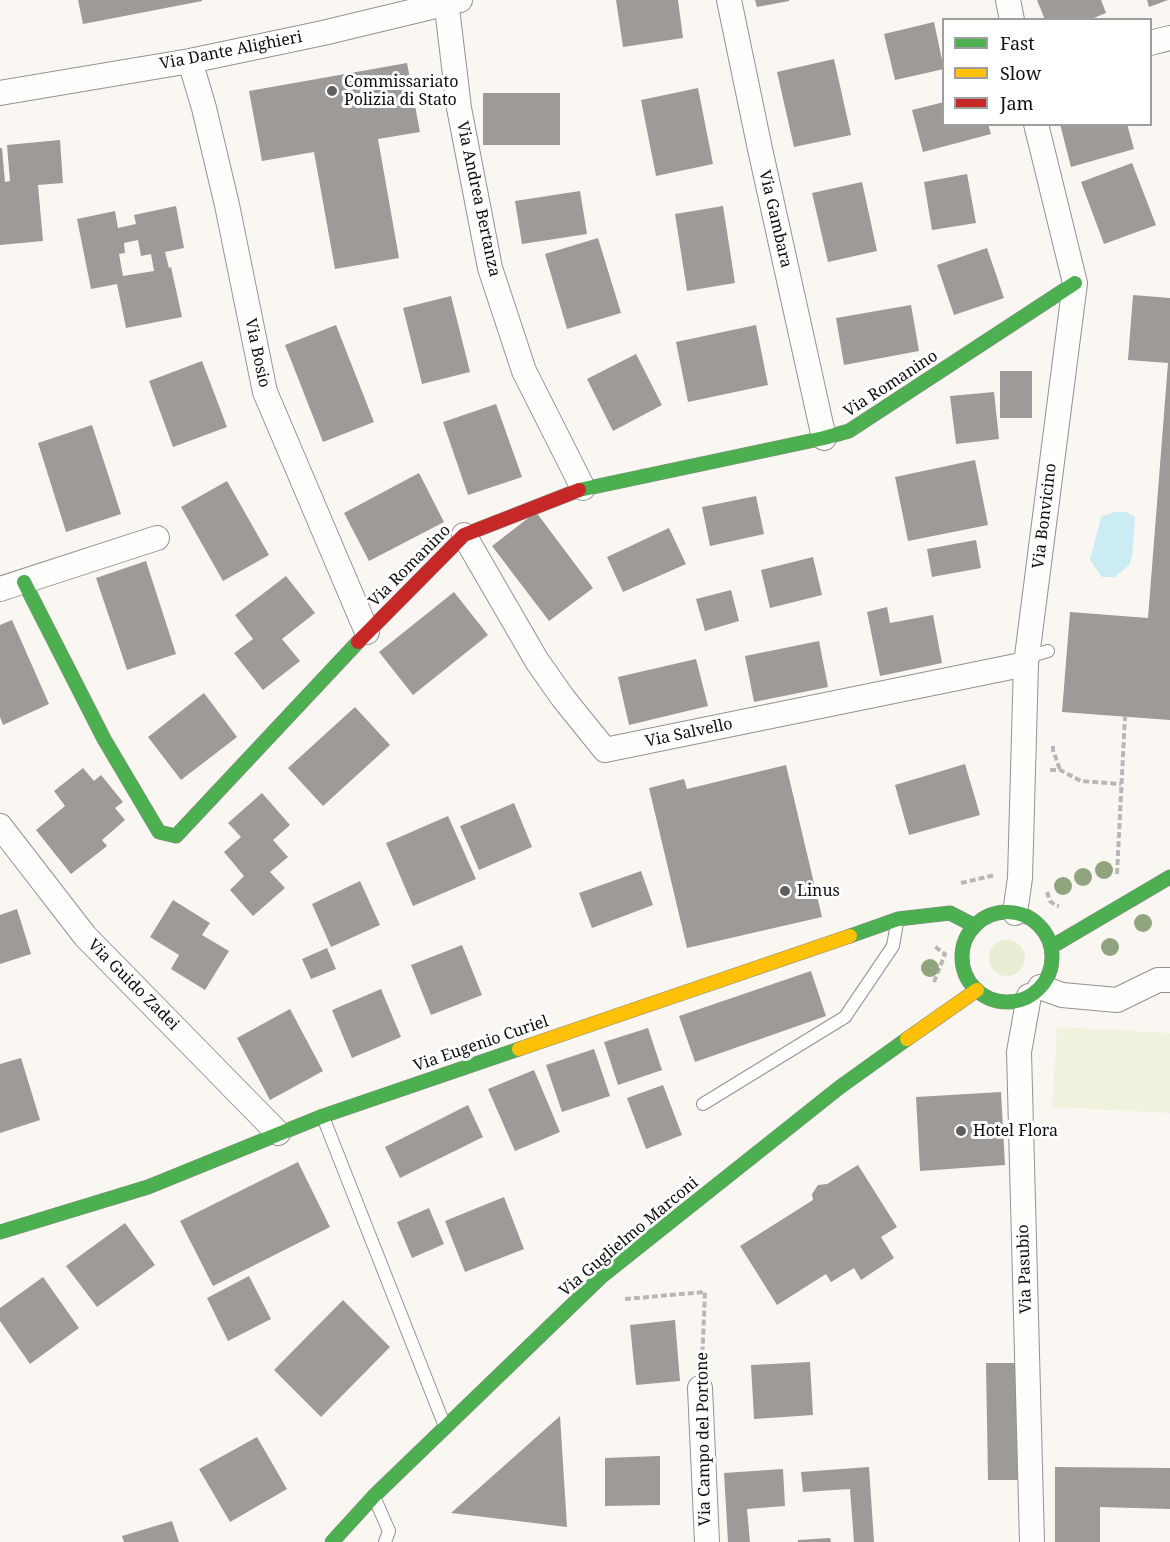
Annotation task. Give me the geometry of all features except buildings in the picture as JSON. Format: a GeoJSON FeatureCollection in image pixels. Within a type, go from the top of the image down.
{"type":"FeatureCollection","features":[{"type":"Feature","properties":{"kind":"street","name":"Via Gambara"},"geometry":{"type":"LineString","coordinates":[[729,0],[824,438]]}},
{"type":"Feature","properties":{"kind":"street"},"geometry":{"type":"LineString","coordinates":[[1008,0],[1012,18]]}},
{"type":"Feature","properties":{"kind":"street","name":"Via Dante Alighieri"},"geometry":{"type":"LineString","coordinates":[[0,93],[190,60],[323,33],[451,1]]}},
{"type":"Feature","properties":{"kind":"street","name":"Via Andrea Bertanza"},"geometry":{"type":"LineString","coordinates":[[451,1],[459,108],[490,268],[524,371],[583,488]]}},
{"type":"Feature","properties":{"kind":"street"},"geometry":{"type":"LineString","coordinates":[[1152,44],[1170,39]]}},
{"type":"Feature","properties":{"kind":"street","name":"Via Bosio"},"geometry":{"type":"LineString","coordinates":[[190,60],[227,205],[265,392],[367,632]]}},
{"type":"Feature","properties":{"kind":"street","name":"Via Bonvicino"},"geometry":{"type":"LineString","coordinates":[[1015,913],[1020,878],[1023,770],[1075,283],[1036,126]]}},
{"type":"Feature","properties":{"kind":"street","name":"Via Romanino"},"geometry":{"type":"LineString","coordinates":[[24,582],[104,739],[159,832],[176,836],[367,632],[464,535],[583,488],[849,431],[1075,283]]}},
{"type":"Feature","properties":{"kind":"street","name":"Via Salvello"},"geometry":{"type":"LineString","coordinates":[[464,535],[537,661],[563,698],[605,750],[1034,657]]}},
{"type":"Feature","properties":{"kind":"street"},"geometry":{"type":"LineString","coordinates":[[0,590],[157,538]]}},
{"type":"Feature","properties":{"kind":"street","name":"Via Guido Zadei"},"geometry":{"type":"LineString","coordinates":[[0,826],[85,936],[278,1133]]}},
{"type":"Feature","properties":{"kind":"street"},"geometry":{"type":"LineString","coordinates":[[1051,947],[1170,877]]}},
{"type":"Feature","properties":{"kind":"street"},"geometry":{"type":"LineString","coordinates":[[1000,912],[1015,913],[1038,924],[1051,947],[1052,961],[1048,975],[1034,992],[1016,1001],[1002,1002],[988,998],[968,979],[963,966],[962,951],[966,938],[975,926],[987,917],[1000,912]]}},
{"type":"Feature","properties":{"kind":"street","name":"Via Eugenio Curiel"},"geometry":{"type":"LineString","coordinates":[[0,1232],[148,1187],[323,1116],[898,919],[950,913],[975,926]]}},
{"type":"Feature","properties":{"kind":"street"},"geometry":{"type":"LineString","coordinates":[[1034,992],[1117,1000],[1158,980],[1170,980]]}},
{"type":"Feature","properties":{"kind":"street","name":"Via Guglielmo Marconi"},"geometry":{"type":"LineString","coordinates":[[332,1542],[374,1496],[601,1277],[840,1087],[977,990]]}},
{"type":"Feature","properties":{"kind":"street","name":"Via Pasubio"},"geometry":{"type":"LineString","coordinates":[[1032,1542],[1019,1052],[1034,992]]}},
{"type":"Feature","properties":{"kind":"street","name":"Via Campo del Portone"},"geometry":{"type":"LineString","coordinates":[[700,1388],[707,1542]]}},
{"type":"Feature","properties":{"kind":"lane"},"geometry":{"type":"LineString","coordinates":[[703,1104],[845,1017],[893,946],[898,919]]}},
{"type":"Feature","properties":{"kind":"lane"},"geometry":{"type":"LineString","coordinates":[[323,1116],[445,1427]]}},
{"type":"Feature","properties":{"kind":"lane"},"geometry":{"type":"LineString","coordinates":[[374,1496],[389,1532],[386,1542]]}},
{"type":"Feature","properties":{"kind":"path"},"geometry":{"type":"LineString","coordinates":[[1117,877],[1125,716]]}},
{"type":"Feature","properties":{"kind":"path"},"geometry":{"type":"LineString","coordinates":[[1023,770],[1060,770],[1081,781],[1121,784]]}},
{"type":"Feature","properties":{"kind":"path","name":"Via Campo del Portone"},"geometry":{"type":"LineString","coordinates":[[601,1277],[621,1300],[705,1292],[701,1374],[706,1387],[700,1388]]}},
{"type":"Feature","properties":{"kind":"green space"},"geometry":{"type":"Polygon","coordinates":[[[1007,940],[1020,945],[1025,958],[1020,971],[1007,976],[994,971],[989,958],[994,945],[1007,940]]]}},
{"type":"Feature","properties":{"kind":"green space"},"geometry":{"type":"Polygon","coordinates":[[[1057,1027],[1170,1033],[1170,1113],[1052,1107],[1057,1027]]]}},
{"type":"Feature","properties":{"kind":"water"},"geometry":{"type":"Polygon","coordinates":[[[1114,512],[1126,512],[1135,517],[1132,557],[1129,565],[1115,577],[1102,577],[1090,560],[1101,517],[1114,512]]]}},
{"type":"Feature","properties":{"kind":"traffic: fast"},"geometry":{"type":"LineString","coordinates":[[579,490],[849,431],[1075,283]]}},
{"type":"Feature","properties":{"kind":"traffic: fast"},"geometry":{"type":"LineString","coordinates":[[24,582],[104,739],[159,832],[176,836],[358,642]]}},
{"type":"Feature","properties":{"kind":"traffic: fast"},"geometry":{"type":"LineString","coordinates":[[1051,947],[1170,877]]}},
{"type":"Feature","properties":{"kind":"traffic: fast"},"geometry":{"type":"LineString","coordinates":[[1007,912],[1032,920],[1044,932],[1052,957],[1044,982],[1032,994],[1007,1002],[982,994],[970,982],[962,957],[970,932],[982,920],[1007,912]]}},
{"type":"Feature","properties":{"kind":"traffic: fast"},"geometry":{"type":"LineString","coordinates":[[850,936],[898,919],[950,913],[975,926]]}},
{"type":"Feature","properties":{"kind":"traffic: fast"},"geometry":{"type":"LineString","coordinates":[[332,1542],[374,1496],[601,1277],[840,1087],[907,1039]]}},
{"type":"Feature","properties":{"kind":"traffic: fast"},"geometry":{"type":"LineString","coordinates":[[0,1232],[148,1187],[323,1116],[519,1049]]}},
{"type":"Feature","properties":{"kind":"traffic: slow"},"geometry":{"type":"LineString","coordinates":[[519,1049],[850,936]]}},
{"type":"Feature","properties":{"kind":"traffic: slow"},"geometry":{"type":"LineString","coordinates":[[907,1039],[977,990]]}},
{"type":"Feature","properties":{"kind":"traffic: jam"},"geometry":{"type":"LineString","coordinates":[[358,642],[464,535],[579,490]]}},
{"type":"Feature","properties":{"kind":"place","name":"Commissariato Polizia di Stato"},"geometry":{"type":"Point","coordinates":[332,91]}},
{"type":"Feature","properties":{"kind":"place","name":"Linus"},"geometry":{"type":"Point","coordinates":[785,891]}},
{"type":"Feature","properties":{"kind":"place","name":"Hotel Flora"},"geometry":{"type":"Point","coordinates":[961,1131]}}]}
